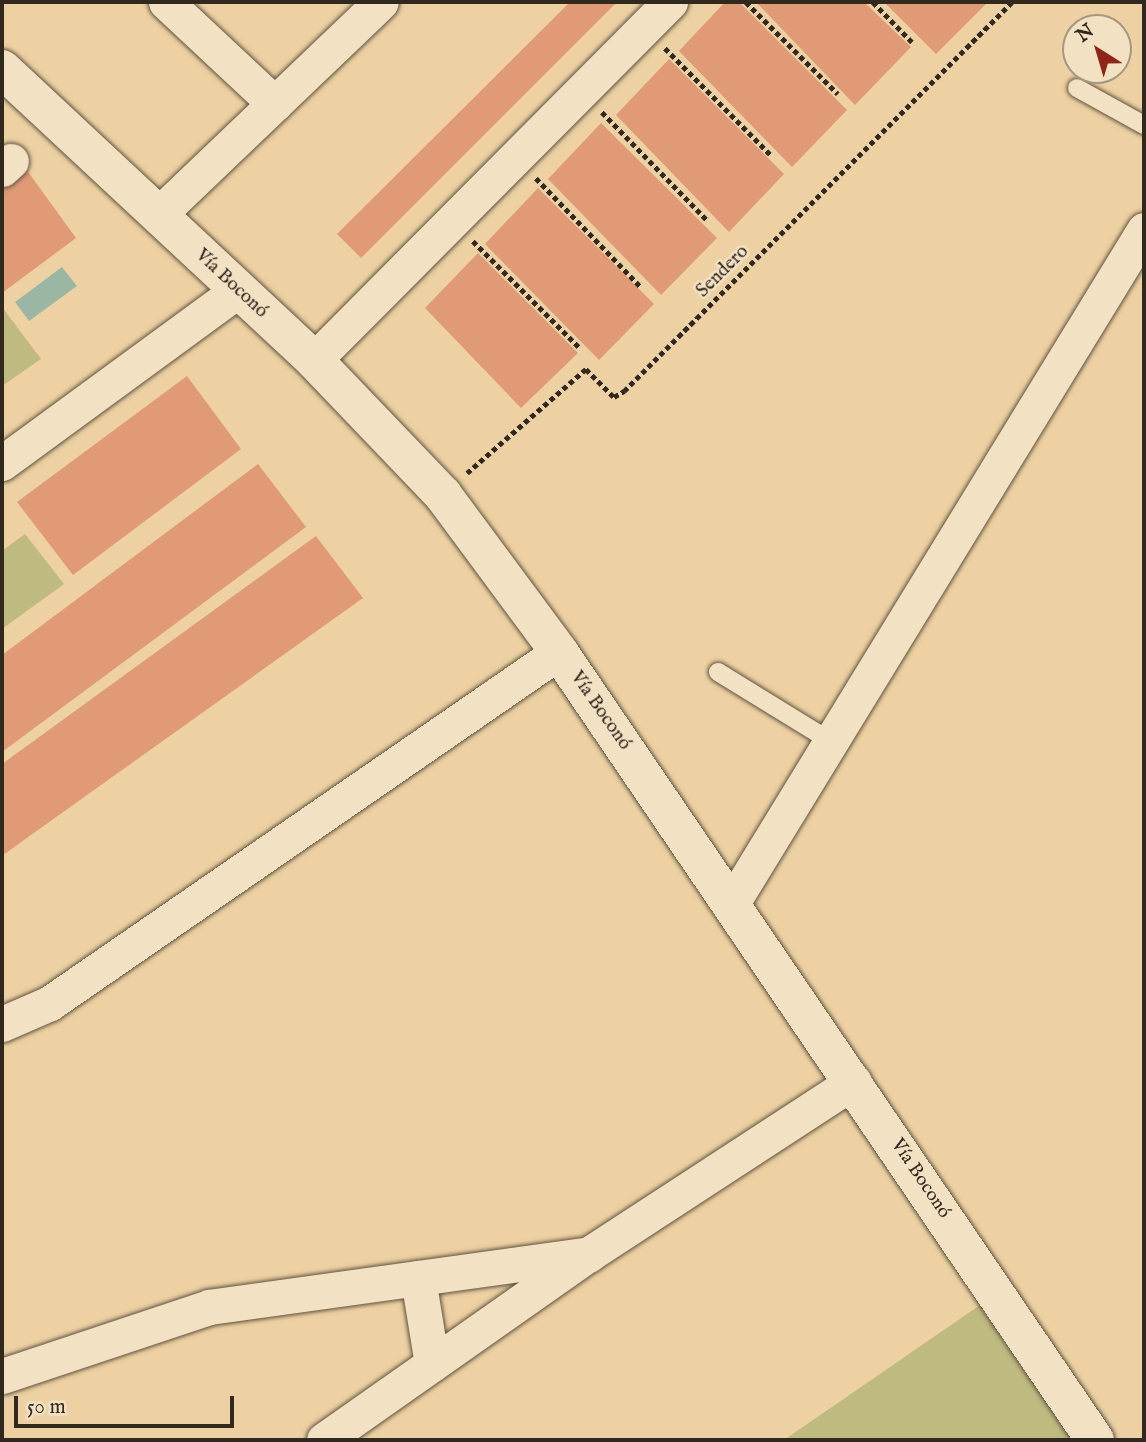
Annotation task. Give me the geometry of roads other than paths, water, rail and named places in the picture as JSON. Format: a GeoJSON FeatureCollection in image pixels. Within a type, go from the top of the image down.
{"type":"FeatureCollection","features":[{"type":"Feature","properties":{"kind":"main road","name":"Vía Boconó"},"geometry":{"type":"LineString","coordinates":[[2,69],[314,360],[443,495],[559,652],[854,1081],[1095,1440]]}},
{"type":"Feature","properties":{"kind":"street"},"geometry":{"type":"LineString","coordinates":[[166,2],[275,104]]}},
{"type":"Feature","properties":{"kind":"street"},"geometry":{"type":"LineString","coordinates":[[158,215],[381,2]]}},
{"type":"Feature","properties":{"kind":"street"},"geometry":{"type":"LineString","coordinates":[[314,360],[670,2]]}},
{"type":"Feature","properties":{"kind":"street"},"geometry":{"type":"LineString","coordinates":[[732,903],[1144,230]]}},
{"type":"Feature","properties":{"kind":"street"},"geometry":{"type":"LineString","coordinates":[[2,463],[238,290]]}},
{"type":"Feature","properties":{"kind":"street"},"geometry":{"type":"LineString","coordinates":[[2,1024],[50,1003],[559,652]]}},
{"type":"Feature","properties":{"kind":"street"},"geometry":{"type":"LineString","coordinates":[[324,1440],[589,1254],[854,1081]]}},
{"type":"Feature","properties":{"kind":"street"},"geometry":{"type":"LineString","coordinates":[[2,1376],[209,1307],[589,1254]]}},
{"type":"Feature","properties":{"kind":"street"},"geometry":{"type":"LineString","coordinates":[[418,1278],[432,1364]]}},
{"type":"Feature","properties":{"kind":"lane"},"geometry":{"type":"LineString","coordinates":[[1077,89],[1144,125]]}},
{"type":"Feature","properties":{"kind":"lane"},"geometry":{"type":"LineString","coordinates":[[718,672],[830,741]]}}]}
